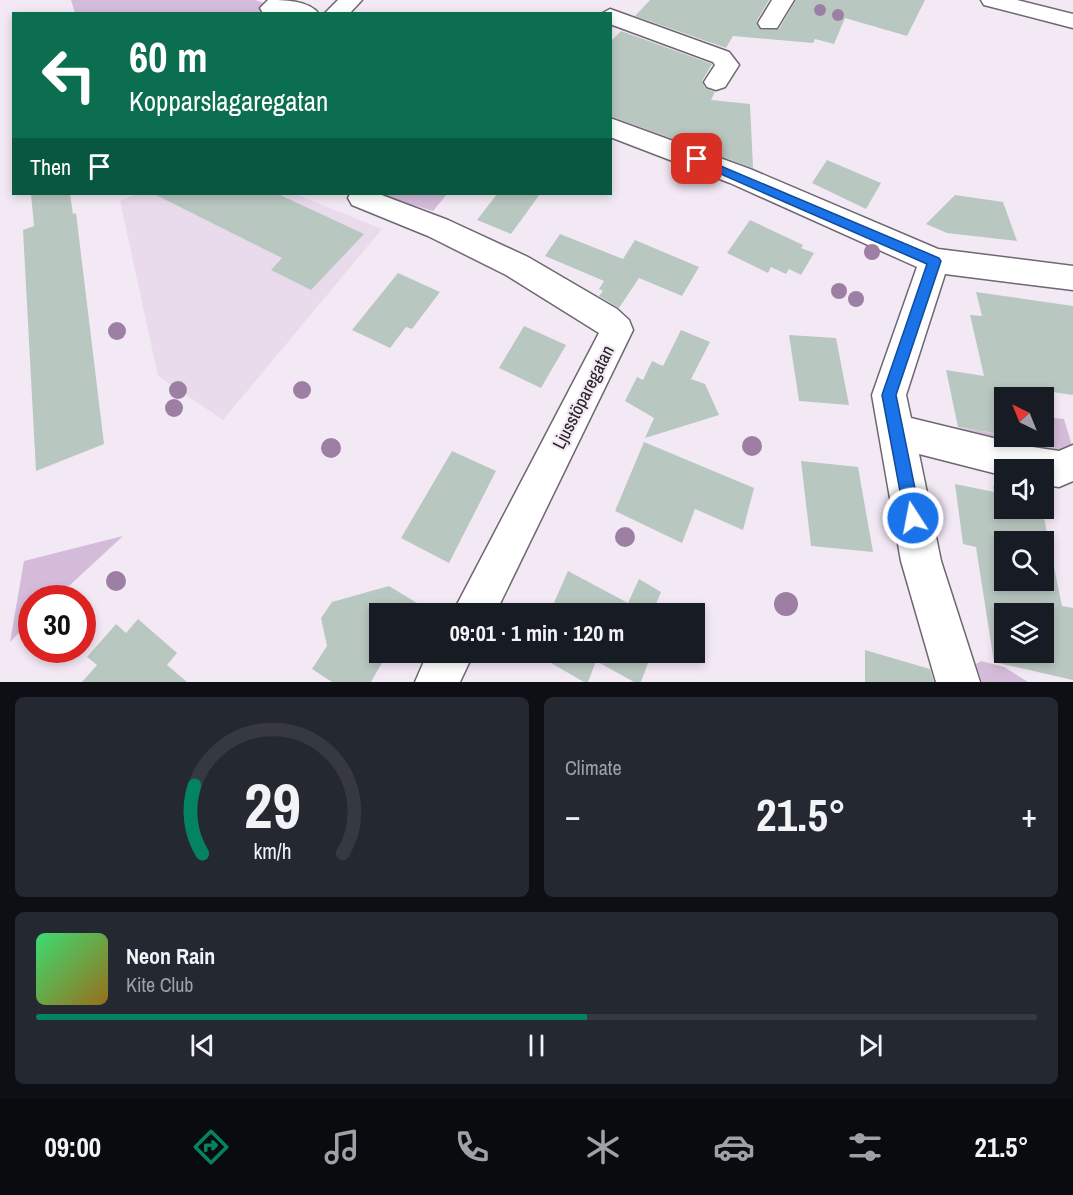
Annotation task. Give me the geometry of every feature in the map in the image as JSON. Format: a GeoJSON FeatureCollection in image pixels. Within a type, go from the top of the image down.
{"type":"FeatureCollection","features":[{"type":"Feature","properties":{"kind":"street"},"geometry":{"type":"LineString","coordinates":[[336,12],[351,0]]}},
{"type":"Feature","properties":{"kind":"street"},"geometry":{"type":"LineString","coordinates":[[769,23],[783,0]]}},
{"type":"Feature","properties":{"kind":"street"},"geometry":{"type":"LineString","coordinates":[[992,0],[1073,21]]}},
{"type":"Feature","properties":{"kind":"street"},"geometry":{"type":"LineString","coordinates":[[271,8],[278,3],[303,12]]}},
{"type":"Feature","properties":{"kind":"street"},"geometry":{"type":"LineString","coordinates":[[612,15],[721,57],[727,65],[716,82]]}},
{"type":"Feature","properties":{"kind":"street"},"geometry":{"type":"LineString","coordinates":[[612,128],[740,176],[934,261],[1073,278]]}},
{"type":"Feature","properties":{"kind":"street","name":"Ljusstöparegatan"},"geometry":{"type":"LineString","coordinates":[[362,198],[438,228],[517,266],[606,319],[617,330],[479,603]]}},
{"type":"Feature","properties":{"kind":"street"},"geometry":{"type":"LineString","coordinates":[[934,261],[889,395],[921,561],[958,682]]}},
{"type":"Feature","properties":{"kind":"street"},"geometry":{"type":"LineString","coordinates":[[896,431],[1026,464],[1059,469],[1073,463]]}},
{"type":"Feature","properties":{"kind":"street"},"geometry":{"type":"LineString","coordinates":[[437,682],[446,663]]}},
{"type":"Feature","properties":{"kind":"shaded area"},"geometry":{"type":"Polygon","coordinates":[[[71,0],[255,0],[290,12],[75,12],[71,0]]]}},
{"type":"Feature","properties":{"kind":"shaded area"},"geometry":{"type":"Polygon","coordinates":[[[135,195],[297,195],[382,229],[223,420],[158,376],[120,201],[135,195]]]}},
{"type":"Feature","properties":{"kind":"shaded area"},"geometry":{"type":"Polygon","coordinates":[[[381,195],[446,195],[433,211],[381,195]]]}},
{"type":"Feature","properties":{"kind":"shaded area"},"geometry":{"type":"Polygon","coordinates":[[[1054,418],[1064,419],[1073,449],[1064,455],[1047,457],[1001,452],[919,434],[918,423],[994,434],[994,447],[1054,447],[1054,418]]]}},
{"type":"Feature","properties":{"kind":"shaded area"},"geometry":{"type":"Polygon","coordinates":[[[123,536],[70,585],[20,585],[24,561],[123,536]]]}},
{"type":"Feature","properties":{"kind":"shaded area"},"geometry":{"type":"Polygon","coordinates":[[[18,596],[18,634],[10,642],[18,596]]]}},
{"type":"Feature","properties":{"kind":"shaded area"},"geometry":{"type":"Polygon","coordinates":[[[981,661],[1004,667],[1028,682],[982,682],[976,664],[981,661]]]}},
{"type":"Feature","properties":{"kind":"building"},"geometry":{"type":"Polygon","coordinates":[[[650,0],[769,0],[756,22],[761,30],[779,29],[796,0],[925,0],[907,36],[845,18],[834,44],[815,39],[813,43],[733,36],[726,48],[635,16],[650,0]]]}},
{"type":"Feature","properties":{"kind":"building"},"geometry":{"type":"Polygon","coordinates":[[[621,31],[712,64],[702,81],[705,88],[715,92],[711,100],[750,104],[753,168],[612,117],[612,40],[621,31]]]}},
{"type":"Feature","properties":{"kind":"building"},"geometry":{"type":"Polygon","coordinates":[[[827,160],[881,183],[866,209],[812,183],[827,160]]]}},
{"type":"Feature","properties":{"kind":"building"},"geometry":{"type":"Polygon","coordinates":[[[31,195],[70,195],[73,214],[76,213],[104,444],[36,471],[23,230],[34,226],[31,195]]]}},
{"type":"Feature","properties":{"kind":"building"},"geometry":{"type":"Polygon","coordinates":[[[156,195],[280,195],[364,234],[311,290],[271,270],[282,258],[156,195]]]}},
{"type":"Feature","properties":{"kind":"building"},"geometry":{"type":"Polygon","coordinates":[[[496,195],[539,195],[511,234],[477,220],[496,195]]]}},
{"type":"Feature","properties":{"kind":"building"},"geometry":{"type":"Polygon","coordinates":[[[955,195],[1003,202],[1017,241],[947,233],[926,224],[955,195]]]}},
{"type":"Feature","properties":{"kind":"building"},"geometry":{"type":"Polygon","coordinates":[[[750,220],[803,245],[801,248],[814,253],[801,275],[789,269],[786,274],[771,267],[768,273],[727,253],[750,220]]]}},
{"type":"Feature","properties":{"kind":"building"},"geometry":{"type":"Polygon","coordinates":[[[560,234],[623,259],[635,240],[699,267],[682,296],[639,278],[619,308],[599,296],[603,291],[599,289],[604,281],[545,256],[560,234]]]}},
{"type":"Feature","properties":{"kind":"building"},"geometry":{"type":"Polygon","coordinates":[[[398,273],[440,292],[412,329],[406,327],[390,348],[352,330],[398,273]]]}},
{"type":"Feature","properties":{"kind":"building"},"geometry":{"type":"Polygon","coordinates":[[[976,292],[1073,306],[1073,395],[1054,392],[1054,387],[994,387],[994,433],[958,427],[946,370],[984,376],[970,315],[982,316],[976,292]]]}},
{"type":"Feature","properties":{"kind":"building"},"geometry":{"type":"Polygon","coordinates":[[[524,326],[566,345],[541,388],[499,368],[524,326]]]}},
{"type":"Feature","properties":{"kind":"building"},"geometry":{"type":"Polygon","coordinates":[[[681,330],[710,342],[691,379],[705,384],[719,415],[645,438],[654,418],[625,401],[637,377],[643,380],[652,361],[663,366],[681,330]]]}},
{"type":"Feature","properties":{"kind":"building"},"geometry":{"type":"Polygon","coordinates":[[[789,335],[836,338],[849,405],[799,401],[789,335]]]}},
{"type":"Feature","properties":{"kind":"building"},"geometry":{"type":"Polygon","coordinates":[[[644,442],[754,488],[743,530],[695,509],[682,543],[615,511],[644,442]]]}},
{"type":"Feature","properties":{"kind":"building"},"geometry":{"type":"Polygon","coordinates":[[[452,451],[496,471],[449,563],[401,538],[452,451]]]}},
{"type":"Feature","properties":{"kind":"building"},"geometry":{"type":"Polygon","coordinates":[[[801,461],[858,467],[873,552],[811,546],[801,461]]]}},
{"type":"Feature","properties":{"kind":"building"},"geometry":{"type":"Polygon","coordinates":[[[955,484],[994,492],[994,519],[1044,519],[1047,531],[994,531],[994,591],[1054,591],[1054,567],[1062,606],[1073,608],[1073,680],[998,663],[1054,663],[1054,603],[994,603],[994,662],[976,547],[963,544],[955,484]]]}},
{"type":"Feature","properties":{"kind":"building"},"geometry":{"type":"Polygon","coordinates":[[[568,571],[628,603],[554,603],[568,571]]]}},
{"type":"Feature","properties":{"kind":"building"},"geometry":{"type":"Polygon","coordinates":[[[639,579],[661,592],[656,603],[628,603],[639,579]]]}},
{"type":"Feature","properties":{"kind":"building"},"geometry":{"type":"Polygon","coordinates":[[[389,586],[417,603],[369,603],[369,663],[382,663],[371,682],[332,682],[312,669],[327,646],[321,618],[332,602],[389,586]]]}},
{"type":"Feature","properties":{"kind":"building"},"geometry":{"type":"Polygon","coordinates":[[[138,619],[177,653],[167,665],[187,682],[82,682],[97,665],[94,663],[96,647],[116,624],[126,633],[138,619]]]}},
{"type":"Feature","properties":{"kind":"building"},"geometry":{"type":"Polygon","coordinates":[[[865,650],[930,669],[934,682],[865,682],[865,650]]]}},
{"type":"Feature","properties":{"kind":"building"},"geometry":{"type":"Polygon","coordinates":[[[551,663],[595,663],[588,682],[584,682],[551,663]]]}},
{"type":"Feature","properties":{"kind":"building"},"geometry":{"type":"Polygon","coordinates":[[[600,663],[648,663],[641,682],[634,682],[600,663]]]}},
{"type":"Feature","properties":{"kind":"route"},"geometry":{"type":"LineString","coordinates":[[697,159],[934,261],[889,395],[913,518]]}}]}
